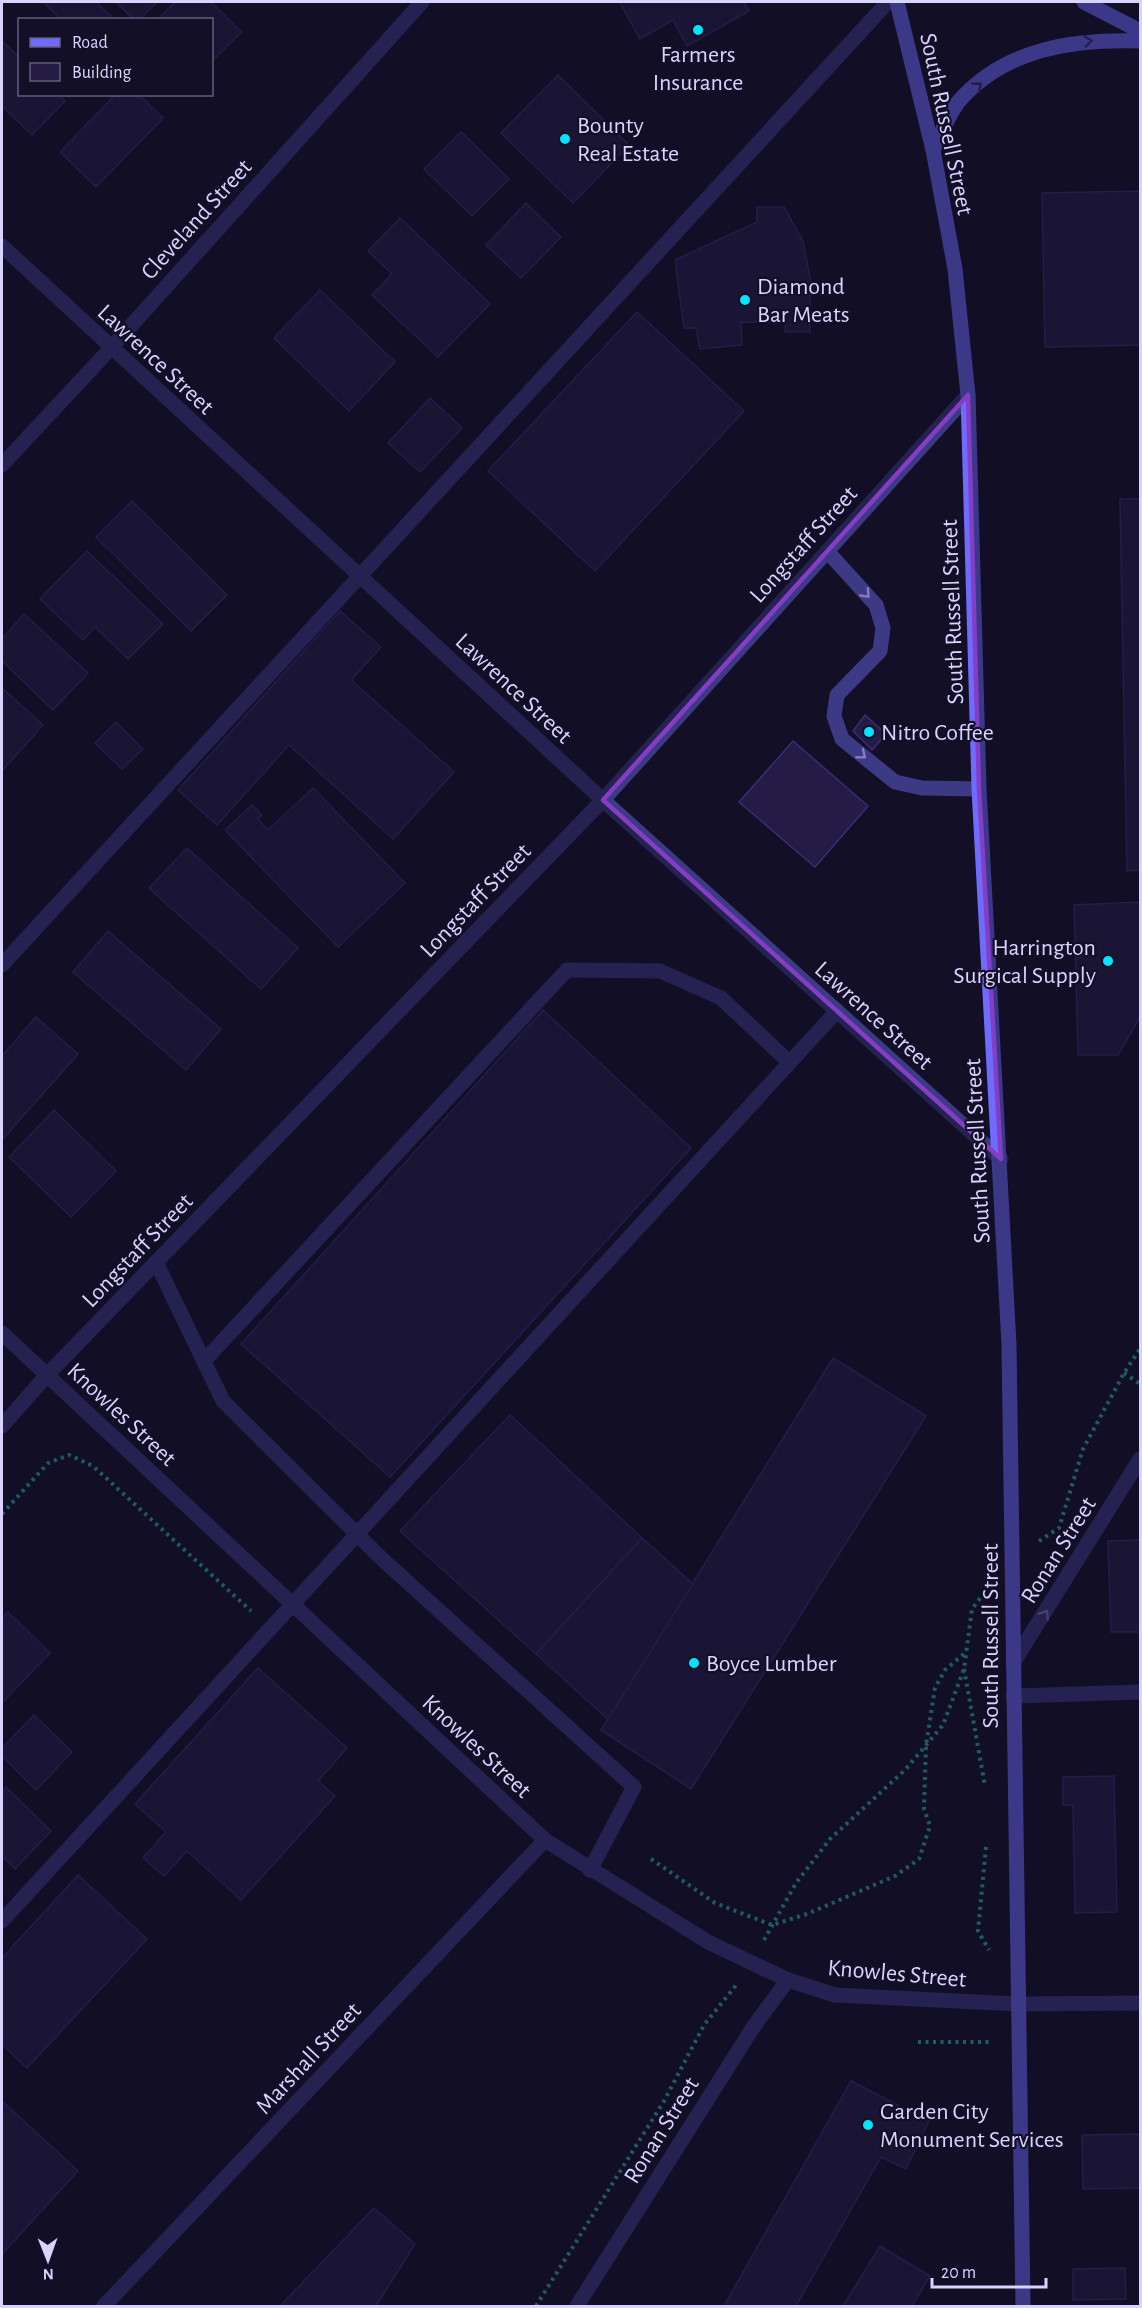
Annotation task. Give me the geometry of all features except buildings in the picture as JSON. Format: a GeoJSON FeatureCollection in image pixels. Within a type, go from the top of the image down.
{"type":"FeatureCollection","features":[{"type":"Feature","properties":{"kind":"main road","name":"South Russell Street"},"geometry":{"type":"LineString","coordinates":[[897,2],[933,150],[955,269],[968,395],[979,789],[1009,1357],[1012,1696],[1021,2043],[1023,2307]]}},
{"type":"Feature","properties":{"kind":"main road"},"geometry":{"type":"LineString","coordinates":[[1084,2],[1140,31]]}},
{"type":"Feature","properties":{"kind":"main road"},"geometry":{"type":"LineString","coordinates":[[933,150],[958,102],[979,83],[1015,60],[1056,47],[1095,39],[1140,41]]}},
{"type":"Feature","properties":{"kind":"street","name":"Cleveland Street"},"geometry":{"type":"LineString","coordinates":[[2,465],[111,348],[422,2]]}},
{"type":"Feature","properties":{"kind":"street"},"geometry":{"type":"LineString","coordinates":[[2,965],[888,2]]}},
{"type":"Feature","properties":{"kind":"street","name":"Lawrence Street"},"geometry":{"type":"LineString","coordinates":[[2,246],[358,576],[1000,1159]]}},
{"type":"Feature","properties":{"kind":"street","name":"Longstaff Street"},"geometry":{"type":"LineString","coordinates":[[2,1426],[47,1375],[603,800],[968,395]]}},
{"type":"Feature","properties":{"kind":"street"},"geometry":{"type":"LineString","coordinates":[[827,551],[876,605],[883,628],[880,651],[837,695],[834,716],[842,739],[895,782],[922,788],[979,789]]}},
{"type":"Feature","properties":{"kind":"street"},"geometry":{"type":"LineString","coordinates":[[204,1361],[567,970],[660,971],[721,998],[789,1062]]}},
{"type":"Feature","properties":{"kind":"street"},"geometry":{"type":"LineString","coordinates":[[2,1920],[837,1011]]}},
{"type":"Feature","properties":{"kind":"street"},"geometry":{"type":"LineString","coordinates":[[156,1262],[223,1401],[357,1534],[634,1787],[590,1870]]}},
{"type":"Feature","properties":{"kind":"street","name":"Knowles Street"},"geometry":{"type":"LineString","coordinates":[[2,1333],[545,1840],[708,1942],[788,1980],[835,1995],[1020,2004],[1140,2003]]}},
{"type":"Feature","properties":{"kind":"street","name":"Ronan Street"},"geometry":{"type":"LineString","coordinates":[[1013,1663],[1140,1459]]}},
{"type":"Feature","properties":{"kind":"street"},"geometry":{"type":"LineString","coordinates":[[1012,1696],[1140,1692]]}},
{"type":"Feature","properties":{"kind":"street","name":"Marshall Street"},"geometry":{"type":"LineString","coordinates":[[104,2307],[545,1840]]}},
{"type":"Feature","properties":{"kind":"street","name":"Ronan Street"},"geometry":{"type":"LineString","coordinates":[[577,2307],[754,2026],[788,1980]]}},
{"type":"Feature","properties":{"kind":"path"},"geometry":{"type":"LineString","coordinates":[[1040,1539],[1059,1528],[1083,1449],[1124,1373],[1140,1349]]}},
{"type":"Feature","properties":{"kind":"path"},"geometry":{"type":"LineString","coordinates":[[1124,1373],[1140,1384]]}},
{"type":"Feature","properties":{"kind":"path"},"geometry":{"type":"LineString","coordinates":[[2,1514],[48,1463],[69,1455],[93,1466],[270,1629]]}},
{"type":"Feature","properties":{"kind":"path"},"geometry":{"type":"LineString","coordinates":[[772,1924],[796,1883],[830,1839],[905,1770],[943,1725],[964,1669],[972,1609],[987,1588]]}},
{"type":"Feature","properties":{"kind":"path"},"geometry":{"type":"LineString","coordinates":[[651,1859],[715,1903],[772,1924],[807,1914],[895,1876],[919,1859],[930,1826],[924,1809],[926,1745],[934,1688],[945,1670],[966,1652]]}},
{"type":"Feature","properties":{"kind":"path"},"geometry":{"type":"LineString","coordinates":[[964,1669],[986,1791]]}},
{"type":"Feature","properties":{"kind":"path"},"geometry":{"type":"LineString","coordinates":[[987,1838],[978,1931],[990,1952]]}},
{"type":"Feature","properties":{"kind":"path"},"geometry":{"type":"LineString","coordinates":[[536,2307],[664,2101],[704,2025],[725,1999]]}},
{"type":"Feature","properties":{"kind":"path"},"geometry":{"type":"LineString","coordinates":[[918,2042],[1021,2043]]}},
{"type":"Feature","properties":{"kind":"highlighted area"},"geometry":{"type":"Polygon","coordinates":[[[968,395],[979,789],[1001,1159],[603,800],[968,395]]]}},
{"type":"Feature","properties":{"kind":"place","name":"Farmers Insurance"},"geometry":{"type":"Point","coordinates":[698,30]}},
{"type":"Feature","properties":{"kind":"place","name":"Bounty Real Estate"},"geometry":{"type":"Point","coordinates":[565,139]}},
{"type":"Feature","properties":{"kind":"place","name":"Diamond Bar Meats"},"geometry":{"type":"Point","coordinates":[745,300]}},
{"type":"Feature","properties":{"kind":"place","name":"Nitro Coffee"},"geometry":{"type":"Point","coordinates":[869,732]}},
{"type":"Feature","properties":{"kind":"place","name":"Harrington Surgical Supply"},"geometry":{"type":"Point","coordinates":[1108,961]}},
{"type":"Feature","properties":{"kind":"place","name":"Boyce Lumber"},"geometry":{"type":"Point","coordinates":[694,1663]}},
{"type":"Feature","properties":{"kind":"place","name":"Garden City Monument Services"},"geometry":{"type":"Point","coordinates":[868,2125]}}]}
